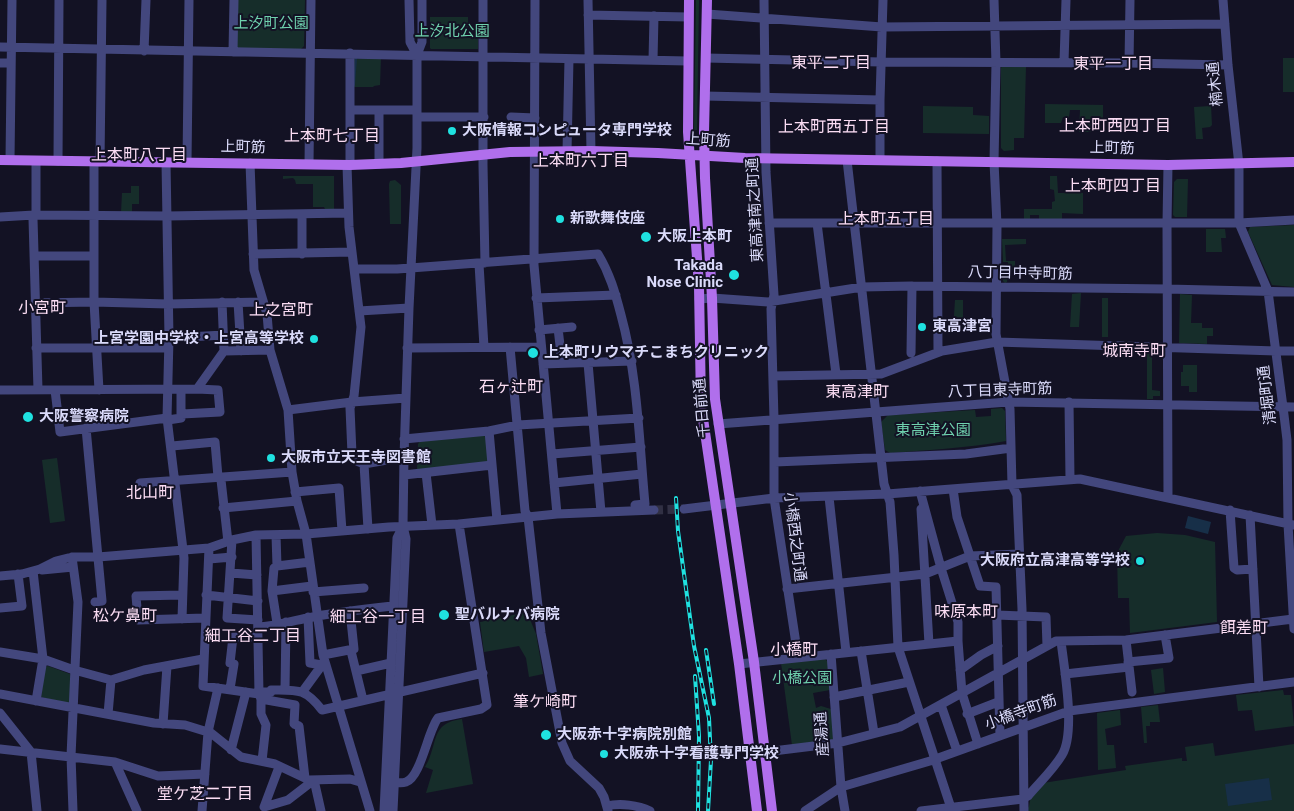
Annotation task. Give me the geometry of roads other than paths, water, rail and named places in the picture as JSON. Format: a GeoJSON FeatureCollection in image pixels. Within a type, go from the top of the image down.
{"type":"FeatureCollection","features":[{"type":"Feature","properties":{"kind":"main road","name":"千日前通"},"geometry":{"type":"LineString","coordinates":[[689,0],[690,155],[699,299],[701,405],[739,664],[757,811]]}},
{"type":"Feature","properties":{"kind":"main road","name":"千日前通"},"geometry":{"type":"LineString","coordinates":[[707,0],[705,178],[712,298],[715,399],[754,662],[772,811]]}},
{"type":"Feature","properties":{"kind":"main road","name":"上町筋"},"geometry":{"type":"LineString","coordinates":[[5,160],[348,165],[401,164],[484,154],[591,151],[847,160],[1168,165],[1294,162]]}},
{"type":"Feature","properties":{"kind":"street"},"geometry":{"type":"LineString","coordinates":[[5,160],[11,63],[12,0]]}},
{"type":"Feature","properties":{"kind":"street"},"geometry":{"type":"LineString","coordinates":[[58,161],[59,0]]}},
{"type":"Feature","properties":{"kind":"street"},"geometry":{"type":"LineString","coordinates":[[99,390],[94,302],[93,216],[102,50],[102,0]]}},
{"type":"Feature","properties":{"kind":"street"},"geometry":{"type":"LineString","coordinates":[[144,50],[146,0]]}},
{"type":"Feature","properties":{"kind":"street"},"geometry":{"type":"LineString","coordinates":[[187,162],[189,0]]}},
{"type":"Feature","properties":{"kind":"street"},"geometry":{"type":"LineString","coordinates":[[233,52],[234,0]]}},
{"type":"Feature","properties":{"kind":"street"},"geometry":{"type":"LineString","coordinates":[[309,164],[310,0]]}},
{"type":"Feature","properties":{"kind":"street"},"geometry":{"type":"LineString","coordinates":[[410,0],[410,42],[417,55]]}},
{"type":"Feature","properties":{"kind":"street"},"geometry":{"type":"LineString","coordinates":[[393,811],[406,539],[403,526],[404,439],[416,161],[417,55],[422,42],[422,0]]}},
{"type":"Feature","properties":{"kind":"street"},"geometry":{"type":"LineString","coordinates":[[484,0],[482,263],[484,347]]}},
{"type":"Feature","properties":{"kind":"street"},"geometry":{"type":"LineString","coordinates":[[535,0],[536,298],[557,514]]}},
{"type":"Feature","properties":{"kind":"street"},"geometry":{"type":"LineString","coordinates":[[588,0],[591,151]]}},
{"type":"Feature","properties":{"kind":"street","name":"東高津南之町通"},"geometry":{"type":"LineString","coordinates":[[764,0],[766,158],[773,301],[771,308],[774,419]]}},
{"type":"Feature","properties":{"kind":"street"},"geometry":{"type":"LineString","coordinates":[[880,160],[883,0]]}},
{"type":"Feature","properties":{"kind":"street"},"geometry":{"type":"LineString","coordinates":[[994,0],[997,342],[1010,409],[1012,485],[1017,495],[1022,617],[1024,811]]}},
{"type":"Feature","properties":{"kind":"street"},"geometry":{"type":"LineString","coordinates":[[1064,62],[1066,0]]}},
{"type":"Feature","properties":{"kind":"street"},"geometry":{"type":"LineString","coordinates":[[1129,62],[1130,0]]}},
{"type":"Feature","properties":{"kind":"street","name":"楠木通"},"geometry":{"type":"LineString","coordinates":[[1223,0],[1238,164]]}},
{"type":"Feature","properties":{"kind":"street"},"geometry":{"type":"LineString","coordinates":[[707,14],[882,28],[1225,24]]}},
{"type":"Feature","properties":{"kind":"street"},"geometry":{"type":"LineString","coordinates":[[588,16],[688,17]]}},
{"type":"Feature","properties":{"kind":"street"},"geometry":{"type":"LineString","coordinates":[[653,60],[654,16]]}},
{"type":"Feature","properties":{"kind":"street"},"geometry":{"type":"LineString","coordinates":[[0,47],[688,61]]}},
{"type":"Feature","properties":{"kind":"street"},"geometry":{"type":"LineString","coordinates":[[350,53],[348,213],[361,327],[354,396],[350,408],[352,454],[357,461],[364,464],[404,457]]}},
{"type":"Feature","properties":{"kind":"street"},"geometry":{"type":"LineString","coordinates":[[706,58],[881,62],[1129,62],[1228,65]]}},
{"type":"Feature","properties":{"kind":"street"},"geometry":{"type":"LineString","coordinates":[[567,152],[569,59]]}},
{"type":"Feature","properties":{"kind":"street"},"geometry":{"type":"LineString","coordinates":[[0,62],[11,63]]}},
{"type":"Feature","properties":{"kind":"street"},"geometry":{"type":"LineString","coordinates":[[705,96],[880,100]]}},
{"type":"Feature","properties":{"kind":"street"},"geometry":{"type":"LineString","coordinates":[[350,110],[379,110],[484,117]]}},
{"type":"Feature","properties":{"kind":"street"},"geometry":{"type":"LineString","coordinates":[[379,110],[379,164]]}},
{"type":"Feature","properties":{"kind":"street"},"geometry":{"type":"LineString","coordinates":[[511,117],[535,118]]}},
{"type":"Feature","properties":{"kind":"street"},"geometry":{"type":"LineString","coordinates":[[847,160],[881,457],[890,502],[898,647],[952,809]]}},
{"type":"Feature","properties":{"kind":"street"},"geometry":{"type":"LineString","coordinates":[[36,161],[36,211],[33,219],[38,390]]}},
{"type":"Feature","properties":{"kind":"street"},"geometry":{"type":"LineString","coordinates":[[937,161],[938,352]]}},
{"type":"Feature","properties":{"kind":"street"},"geometry":{"type":"LineString","coordinates":[[166,162],[169,338],[168,419],[183,550],[182,619]]}},
{"type":"Feature","properties":{"kind":"street"},"geometry":{"type":"LineString","coordinates":[[250,164],[254,270],[267,314],[270,350],[288,410],[292,472],[296,497],[306,534],[310,562],[313,589],[310,663],[324,665]]}},
{"type":"Feature","properties":{"kind":"street","name":"清堀町通"},"geometry":{"type":"LineString","coordinates":[[1238,164],[1239,223],[1268,291],[1284,408],[1291,473],[1294,629]]}},
{"type":"Feature","properties":{"kind":"street"},"geometry":{"type":"LineString","coordinates":[[1168,165],[1168,497]]}},
{"type":"Feature","properties":{"kind":"street"},"geometry":{"type":"LineString","coordinates":[[0,217],[34,215],[167,216],[348,213]]}},
{"type":"Feature","properties":{"kind":"street"},"geometry":{"type":"LineString","coordinates":[[302,214],[302,254]]}},
{"type":"Feature","properties":{"kind":"street"},"geometry":{"type":"LineString","coordinates":[[769,224],[853,222],[997,225],[1239,223],[1294,220]]}},
{"type":"Feature","properties":{"kind":"street"},"geometry":{"type":"LineString","coordinates":[[817,222],[836,374]]}},
{"type":"Feature","properties":{"kind":"street"},"geometry":{"type":"LineString","coordinates":[[253,254],[352,252]]}},
{"type":"Feature","properties":{"kind":"street"},"geometry":{"type":"LineString","coordinates":[[0,576],[36,570],[56,560],[72,557],[98,557],[209,548],[256,535],[276,536],[403,526],[459,524],[646,504],[632,361],[616,295],[608,271],[598,254],[411,268],[354,269]]}},
{"type":"Feature","properties":{"kind":"street"},"geometry":{"type":"LineString","coordinates":[[34,256],[94,256]]}},
{"type":"Feature","properties":{"kind":"street","name":"八丁目中寺町筋"},"geometry":{"type":"LineString","coordinates":[[699,299],[773,301],[862,286],[1294,292]]}},
{"type":"Feature","properties":{"kind":"street"},"geometry":{"type":"LineString","coordinates":[[911,358],[912,286]]}},
{"type":"Feature","properties":{"kind":"street"},"geometry":{"type":"LineString","coordinates":[[536,298],[616,295]]}},
{"type":"Feature","properties":{"kind":"street"},"geometry":{"type":"LineString","coordinates":[[197,389],[224,351],[222,302]]}},
{"type":"Feature","properties":{"kind":"street"},"geometry":{"type":"LineString","coordinates":[[238,302],[242,351]]}},
{"type":"Feature","properties":{"kind":"street"},"geometry":{"type":"LineString","coordinates":[[35,303],[168,304],[262,302]]}},
{"type":"Feature","properties":{"kind":"street"},"geometry":{"type":"LineString","coordinates":[[359,311],[409,308]]}},
{"type":"Feature","properties":{"kind":"street"},"geometry":{"type":"LineString","coordinates":[[558,328],[562,363]]}},
{"type":"Feature","properties":{"kind":"street"},"geometry":{"type":"LineString","coordinates":[[540,330],[572,328]]}},
{"type":"Feature","properties":{"kind":"street"},"geometry":{"type":"LineString","coordinates":[[169,338],[224,335]]}},
{"type":"Feature","properties":{"kind":"street"},"geometry":{"type":"LineString","coordinates":[[773,376],[881,374],[911,358],[997,342],[1167,346],[1276,352],[1294,351]]}},
{"type":"Feature","properties":{"kind":"street"},"geometry":{"type":"LineString","coordinates":[[510,347],[525,511],[528,517],[541,633],[562,743],[570,761],[599,788],[607,808],[615,804],[650,811]]}},
{"type":"Feature","properties":{"kind":"street"},"geometry":{"type":"LineString","coordinates":[[407,348],[541,347]]}},
{"type":"Feature","properties":{"kind":"street"},"geometry":{"type":"LineString","coordinates":[[36,348],[168,348]]}},
{"type":"Feature","properties":{"kind":"street"},"geometry":{"type":"LineString","coordinates":[[224,351],[270,350]]}},
{"type":"Feature","properties":{"kind":"street"},"geometry":{"type":"LineString","coordinates":[[543,364],[588,364],[632,361]]}},
{"type":"Feature","properties":{"kind":"street"},"geometry":{"type":"LineString","coordinates":[[588,364],[601,510]]}},
{"type":"Feature","properties":{"kind":"street"},"geometry":{"type":"LineString","coordinates":[[0,390],[218,390],[220,412],[182,414]]}},
{"type":"Feature","properties":{"kind":"street"},"geometry":{"type":"LineString","coordinates":[[55,390],[60,432],[180,419],[182,414],[181,390]]}},
{"type":"Feature","properties":{"kind":"street"},"geometry":{"type":"LineString","coordinates":[[288,410],[406,398]]}},
{"type":"Feature","properties":{"kind":"street","name":"八丁目東寺町筋"},"geometry":{"type":"LineString","coordinates":[[718,424],[1008,402],[1294,407]]}},
{"type":"Feature","properties":{"kind":"street"},"geometry":{"type":"LineString","coordinates":[[1069,402],[1070,480]]}},
{"type":"Feature","properties":{"kind":"street"},"geometry":{"type":"LineString","coordinates":[[404,439],[489,431],[518,424],[639,418]]}},
{"type":"Feature","properties":{"kind":"street","name":"小橋西之町通"},"geometry":{"type":"LineString","coordinates":[[774,419],[774,498],[798,657]]}},
{"type":"Feature","properties":{"kind":"street"},"geometry":{"type":"LineString","coordinates":[[86,428],[102,601],[95,602]]}},
{"type":"Feature","properties":{"kind":"street"},"geometry":{"type":"LineString","coordinates":[[489,431],[497,520]]}},
{"type":"Feature","properties":{"kind":"street"},"geometry":{"type":"LineString","coordinates":[[172,446],[215,442],[218,477],[221,480],[223,508],[232,557],[227,618],[271,626],[282,622],[393,606]]}},
{"type":"Feature","properties":{"kind":"street"},"geometry":{"type":"LineString","coordinates":[[552,454],[641,447]]}},
{"type":"Feature","properties":{"kind":"street"},"geometry":{"type":"LineString","coordinates":[[775,462],[966,454],[1011,448]]}},
{"type":"Feature","properties":{"kind":"street"},"geometry":{"type":"LineString","coordinates":[[364,464],[368,529]]}},
{"type":"Feature","properties":{"kind":"street"},"geometry":{"type":"LineString","coordinates":[[404,475],[492,465]]}},
{"type":"Feature","properties":{"kind":"street"},"geometry":{"type":"LineString","coordinates":[[140,483],[292,472]]}},
{"type":"Feature","properties":{"kind":"street"},"geometry":{"type":"LineString","coordinates":[[426,473],[432,526]]}},
{"type":"Feature","properties":{"kind":"street"},"geometry":{"type":"LineString","coordinates":[[554,483],[642,474]]}},
{"type":"Feature","properties":{"kind":"street"},"geometry":{"type":"LineString","coordinates":[[684,509],[774,498],[887,494],[1087,479],[1291,524]]}},
{"type":"Feature","properties":{"kind":"street"},"geometry":{"type":"LineString","coordinates":[[223,508],[296,497],[339,488],[342,531]]}},
{"type":"Feature","properties":{"kind":"street"},"geometry":{"type":"LineString","coordinates":[[953,489],[957,517],[980,586],[996,587],[1000,736]]}},
{"type":"Feature","properties":{"kind":"street"},"geometry":{"type":"LineString","coordinates":[[920,491],[958,622],[962,693],[967,714],[978,744]]}},
{"type":"Feature","properties":{"kind":"street"},"geometry":{"type":"LineString","coordinates":[[920,491],[929,644]]}},
{"type":"Feature","properties":{"kind":"street"},"geometry":{"type":"LineString","coordinates":[[829,497],[846,652]]}},
{"type":"Feature","properties":{"kind":"street"},"geometry":{"type":"LineString","coordinates":[[601,510],[654,510]]}},
{"type":"Feature","properties":{"kind":"street"},"geometry":{"type":"LineString","coordinates":[[1230,510],[1234,568],[1237,570],[1253,569]]}},
{"type":"Feature","properties":{"kind":"street"},"geometry":{"type":"LineString","coordinates":[[1250,515],[1259,687]]}},
{"type":"Feature","properties":{"kind":"street"},"geometry":{"type":"LineString","coordinates":[[394,782],[406,782],[411,779],[423,757],[438,718],[481,709],[487,705],[459,524]]}},
{"type":"Feature","properties":{"kind":"street"},"geometry":{"type":"LineString","coordinates":[[384,811],[397,538],[403,526]]}},
{"type":"Feature","properties":{"kind":"street"},"geometry":{"type":"LineString","coordinates":[[256,535],[259,695],[261,714],[266,725],[262,761]]}},
{"type":"Feature","properties":{"kind":"street"},"geometry":{"type":"LineString","coordinates":[[276,536],[277,566],[274,568],[272,591],[282,622],[285,690]]}},
{"type":"Feature","properties":{"kind":"street"},"geometry":{"type":"LineString","coordinates":[[209,548],[202,686],[246,692],[295,705],[294,724],[299,726],[310,779],[320,811]]}},
{"type":"Feature","properties":{"kind":"street"},"geometry":{"type":"LineString","coordinates":[[787,589],[925,574],[970,556],[1020,554]]}},
{"type":"Feature","properties":{"kind":"street"},"geometry":{"type":"LineString","coordinates":[[72,557],[78,602],[70,756],[73,811]]}},
{"type":"Feature","properties":{"kind":"street"},"geometry":{"type":"LineString","coordinates":[[209,559],[232,557]]}},
{"type":"Feature","properties":{"kind":"street"},"geometry":{"type":"LineString","coordinates":[[277,566],[310,562]]}},
{"type":"Feature","properties":{"kind":"street"},"geometry":{"type":"LineString","coordinates":[[36,570],[73,568]]}},
{"type":"Feature","properties":{"kind":"street"},"geometry":{"type":"LineString","coordinates":[[36,570],[43,659],[36,701]]}},
{"type":"Feature","properties":{"kind":"street"},"geometry":{"type":"LineString","coordinates":[[231,573],[257,574]]}},
{"type":"Feature","properties":{"kind":"street"},"geometry":{"type":"LineString","coordinates":[[0,608],[22,606],[18,574]]}},
{"type":"Feature","properties":{"kind":"street"},"geometry":{"type":"LineString","coordinates":[[272,591],[364,588]]}},
{"type":"Feature","properties":{"kind":"street"},"geometry":{"type":"LineString","coordinates":[[182,595],[136,596],[138,620],[205,618]]}},
{"type":"Feature","properties":{"kind":"street"},"geometry":{"type":"LineString","coordinates":[[206,595],[258,600]]}},
{"type":"Feature","properties":{"kind":"street"},"geometry":{"type":"LineString","coordinates":[[350,611],[354,649],[351,651],[363,700]]}},
{"type":"Feature","properties":{"kind":"street"},"geometry":{"type":"LineString","coordinates":[[997,615],[1046,617],[1047,646]]}},
{"type":"Feature","properties":{"kind":"street"},"geometry":{"type":"LineString","coordinates":[[313,617],[324,665],[370,811]]}},
{"type":"Feature","properties":{"kind":"street"},"geometry":{"type":"LineString","coordinates":[[765,752],[838,743],[900,726],[1056,641],[1126,640],[1293,619]]}},
{"type":"Feature","properties":{"kind":"street"},"geometry":{"type":"LineString","coordinates":[[1065,674],[1169,658],[1165,635]]}},
{"type":"Feature","properties":{"kind":"street"},"geometry":{"type":"LineString","coordinates":[[230,689],[234,664],[230,663],[233,637],[258,637]]}},
{"type":"Feature","properties":{"kind":"street"},"geometry":{"type":"LineString","coordinates":[[1126,640],[1132,692]]}},
{"type":"Feature","properties":{"kind":"street"},"geometry":{"type":"LineString","coordinates":[[739,664],[958,641]]}},
{"type":"Feature","properties":{"kind":"street"},"geometry":{"type":"LineString","coordinates":[[922,811],[952,809],[1028,796],[1062,755],[1065,748],[1070,711],[1061,641]]}},
{"type":"Feature","properties":{"kind":"street"},"geometry":{"type":"LineString","coordinates":[[960,670],[998,646]]}},
{"type":"Feature","properties":{"kind":"street"},"geometry":{"type":"LineString","coordinates":[[323,655],[351,651]]}},
{"type":"Feature","properties":{"kind":"street"},"geometry":{"type":"LineString","coordinates":[[860,651],[874,733]]}},
{"type":"Feature","properties":{"kind":"street"},"geometry":{"type":"LineString","coordinates":[[0,652],[43,659],[111,680],[144,670],[203,659]]}},
{"type":"Feature","properties":{"kind":"street","name":"産湯通"},"geometry":{"type":"LineString","coordinates":[[832,654],[841,787],[845,811]]}},
{"type":"Feature","properties":{"kind":"street"},"geometry":{"type":"LineString","coordinates":[[356,671],[391,663]]}},
{"type":"Feature","properties":{"kind":"street"},"geometry":{"type":"LineString","coordinates":[[304,691],[324,665]]}},
{"type":"Feature","properties":{"kind":"street"},"geometry":{"type":"LineString","coordinates":[[163,724],[167,666]]}},
{"type":"Feature","properties":{"kind":"street"},"geometry":{"type":"LineString","coordinates":[[259,695],[271,692],[271,690],[304,691],[322,710],[483,673]]}},
{"type":"Feature","properties":{"kind":"street"},"geometry":{"type":"LineString","coordinates":[[108,714],[111,680]]}},
{"type":"Feature","properties":{"kind":"street"},"geometry":{"type":"LineString","coordinates":[[834,697],[909,682]]}},
{"type":"Feature","properties":{"kind":"street","name":"小橋寺町筋"},"geometry":{"type":"LineString","coordinates":[[805,811],[841,787],[935,759],[1070,711],[1294,682]]}},
{"type":"Feature","properties":{"kind":"street"},"geometry":{"type":"LineString","coordinates":[[202,811],[208,732],[218,688]]}},
{"type":"Feature","properties":{"kind":"street"},"geometry":{"type":"LineString","coordinates":[[231,750],[246,692]]}},
{"type":"Feature","properties":{"kind":"street"},"geometry":{"type":"LineString","coordinates":[[0,694],[133,719],[163,724],[185,725],[208,732],[241,757],[262,761],[310,779],[350,778],[360,782]]}},
{"type":"Feature","properties":{"kind":"street"},"geometry":{"type":"LineString","coordinates":[[967,714],[998,702]]}},
{"type":"Feature","properties":{"kind":"street"},"geometry":{"type":"LineString","coordinates":[[941,705],[957,751]]}},
{"type":"Feature","properties":{"kind":"street"},"geometry":{"type":"LineString","coordinates":[[0,712],[30,752],[37,811]]}},
{"type":"Feature","properties":{"kind":"street"},"geometry":{"type":"LineString","coordinates":[[0,749],[115,762],[158,776],[205,774]]}},
{"type":"Feature","properties":{"kind":"street"},"geometry":{"type":"LineString","coordinates":[[115,762],[137,811]]}},
{"type":"Feature","properties":{"kind":"street"},"geometry":{"type":"LineString","coordinates":[[280,767],[264,807],[283,806],[310,779]]}},
{"type":"Feature","properties":{"kind":"water"},"geometry":{"type":"Polygon","coordinates":[[[1188,516],[1211,522],[1208,534],[1185,528],[1188,516]]]}},
{"type":"Feature","properties":{"kind":"water"},"geometry":{"type":"Polygon","coordinates":[[[1269,778],[1272,800],[1228,806],[1225,784],[1269,778]]]}},
{"type":"Feature","properties":{"kind":"waterway"},"geometry":{"type":"LineString","coordinates":[[354,85],[356,58]]}},
{"type":"Feature","properties":{"kind":"tunnel"},"geometry":{"type":"LineString","coordinates":[[654,510],[684,509]]}},
{"type":"Feature","properties":{"kind":"railway"},"geometry":{"type":"LineString","coordinates":[[676,498],[678,531],[694,646],[709,718],[711,760],[708,811]]}},
{"type":"Feature","properties":{"kind":"railway"},"geometry":{"type":"LineString","coordinates":[[706,650],[714,704]]}},
{"type":"Feature","properties":{"kind":"railway"},"geometry":{"type":"LineString","coordinates":[[695,676],[699,736],[698,811]]}},
{"type":"Feature","properties":{"kind":"place","name":"大阪情報コンピュータ専門学校"},"geometry":{"type":"Point","coordinates":[452,131]}},
{"type":"Feature","properties":{"kind":"place","name":"新歌舞伎座"},"geometry":{"type":"Point","coordinates":[560,219]}},
{"type":"Feature","properties":{"kind":"place","name":"大阪上本町"},"geometry":{"type":"Point","coordinates":[646,237]}},
{"type":"Feature","properties":{"kind":"place","name":"Takada Nose Clinic"},"geometry":{"type":"Point","coordinates":[734,275]}},
{"type":"Feature","properties":{"kind":"place","name":"東高津宮"},"geometry":{"type":"Point","coordinates":[922,327]}},
{"type":"Feature","properties":{"kind":"place","name":"上宮学園中学校・上宮高等学校"},"geometry":{"type":"Point","coordinates":[314,339]}},
{"type":"Feature","properties":{"kind":"place","name":"上本町リウマチこまちクリニック"},"geometry":{"type":"Point","coordinates":[533,353]}},
{"type":"Feature","properties":{"kind":"place","name":"大阪警察病院"},"geometry":{"type":"Point","coordinates":[28,417]}},
{"type":"Feature","properties":{"kind":"place","name":"大阪市立天王寺図書館"},"geometry":{"type":"Point","coordinates":[271,458]}},
{"type":"Feature","properties":{"kind":"place","name":"大阪府立高津高等学校"},"geometry":{"type":"Point","coordinates":[1140,561]}},
{"type":"Feature","properties":{"kind":"place","name":"聖バルナバ病院"},"geometry":{"type":"Point","coordinates":[444,615]}},
{"type":"Feature","properties":{"kind":"place","name":"大阪赤十字病院別館"},"geometry":{"type":"Point","coordinates":[546,735]}},
{"type":"Feature","properties":{"kind":"place","name":"大阪赤十字看護専門学校"},"geometry":{"type":"Point","coordinates":[604,754]}},
{"type":"Feature","properties":{"kind":"district","name":"東平二丁目"},"geometry":{"type":"Point","coordinates":[831,64]}},
{"type":"Feature","properties":{"kind":"district","name":"東平一丁目"},"geometry":{"type":"Point","coordinates":[1113,65]}},
{"type":"Feature","properties":{"kind":"district","name":"上本町西四丁目"},"geometry":{"type":"Point","coordinates":[1115,127]}},
{"type":"Feature","properties":{"kind":"district","name":"上本町西五丁目"},"geometry":{"type":"Point","coordinates":[834,128]}},
{"type":"Feature","properties":{"kind":"district","name":"上本町七丁目"},"geometry":{"type":"Point","coordinates":[332,137]}},
{"type":"Feature","properties":{"kind":"district","name":"上本町八丁目"},"geometry":{"type":"Point","coordinates":[139,156]}},
{"type":"Feature","properties":{"kind":"district","name":"上本町六丁目"},"geometry":{"type":"Point","coordinates":[581,162]}},
{"type":"Feature","properties":{"kind":"district","name":"上本町四丁目"},"geometry":{"type":"Point","coordinates":[1113,187]}},
{"type":"Feature","properties":{"kind":"district","name":"上本町五丁目"},"geometry":{"type":"Point","coordinates":[886,220]}},
{"type":"Feature","properties":{"kind":"district","name":"小宮町"},"geometry":{"type":"Point","coordinates":[42,309]}},
{"type":"Feature","properties":{"kind":"district","name":"上之宮町"},"geometry":{"type":"Point","coordinates":[281,311]}},
{"type":"Feature","properties":{"kind":"district","name":"城南寺町"},"geometry":{"type":"Point","coordinates":[1134,352]}},
{"type":"Feature","properties":{"kind":"district","name":"石ヶ辻町"},"geometry":{"type":"Point","coordinates":[511,388]}},
{"type":"Feature","properties":{"kind":"district","name":"東高津町"},"geometry":{"type":"Point","coordinates":[857,393]}},
{"type":"Feature","properties":{"kind":"district","name":"北山町"},"geometry":{"type":"Point","coordinates":[150,494]}},
{"type":"Feature","properties":{"kind":"district","name":"味原本町"},"geometry":{"type":"Point","coordinates":[966,613]}},
{"type":"Feature","properties":{"kind":"district","name":"松ケ鼻町"},"geometry":{"type":"Point","coordinates":[125,617]}},
{"type":"Feature","properties":{"kind":"district","name":"細工谷一丁目"},"geometry":{"type":"Point","coordinates":[378,618]}},
{"type":"Feature","properties":{"kind":"district","name":"餌差町"},"geometry":{"type":"Point","coordinates":[1244,629]}},
{"type":"Feature","properties":{"kind":"district","name":"細工谷二丁目"},"geometry":{"type":"Point","coordinates":[253,637]}},
{"type":"Feature","properties":{"kind":"district","name":"小橋町"},"geometry":{"type":"Point","coordinates":[794,651]}},
{"type":"Feature","properties":{"kind":"district","name":"筆ケ崎町"},"geometry":{"type":"Point","coordinates":[545,703]}},
{"type":"Feature","properties":{"kind":"district","name":"堂ケ芝二丁目"},"geometry":{"type":"Point","coordinates":[205,795]}},
{"type":"Feature","properties":{"kind":"park label","name":"上汐町公園"},"geometry":{"type":"Point","coordinates":[271,24]}},
{"type":"Feature","properties":{"kind":"park label","name":"上汐北公園"},"geometry":{"type":"Point","coordinates":[452,32]}},
{"type":"Feature","properties":{"kind":"park label","name":"東高津公園"},"geometry":{"type":"Point","coordinates":[933,431]}},
{"type":"Feature","properties":{"kind":"park label","name":"小橋公園"},"geometry":{"type":"Point","coordinates":[802,679]}}]}
